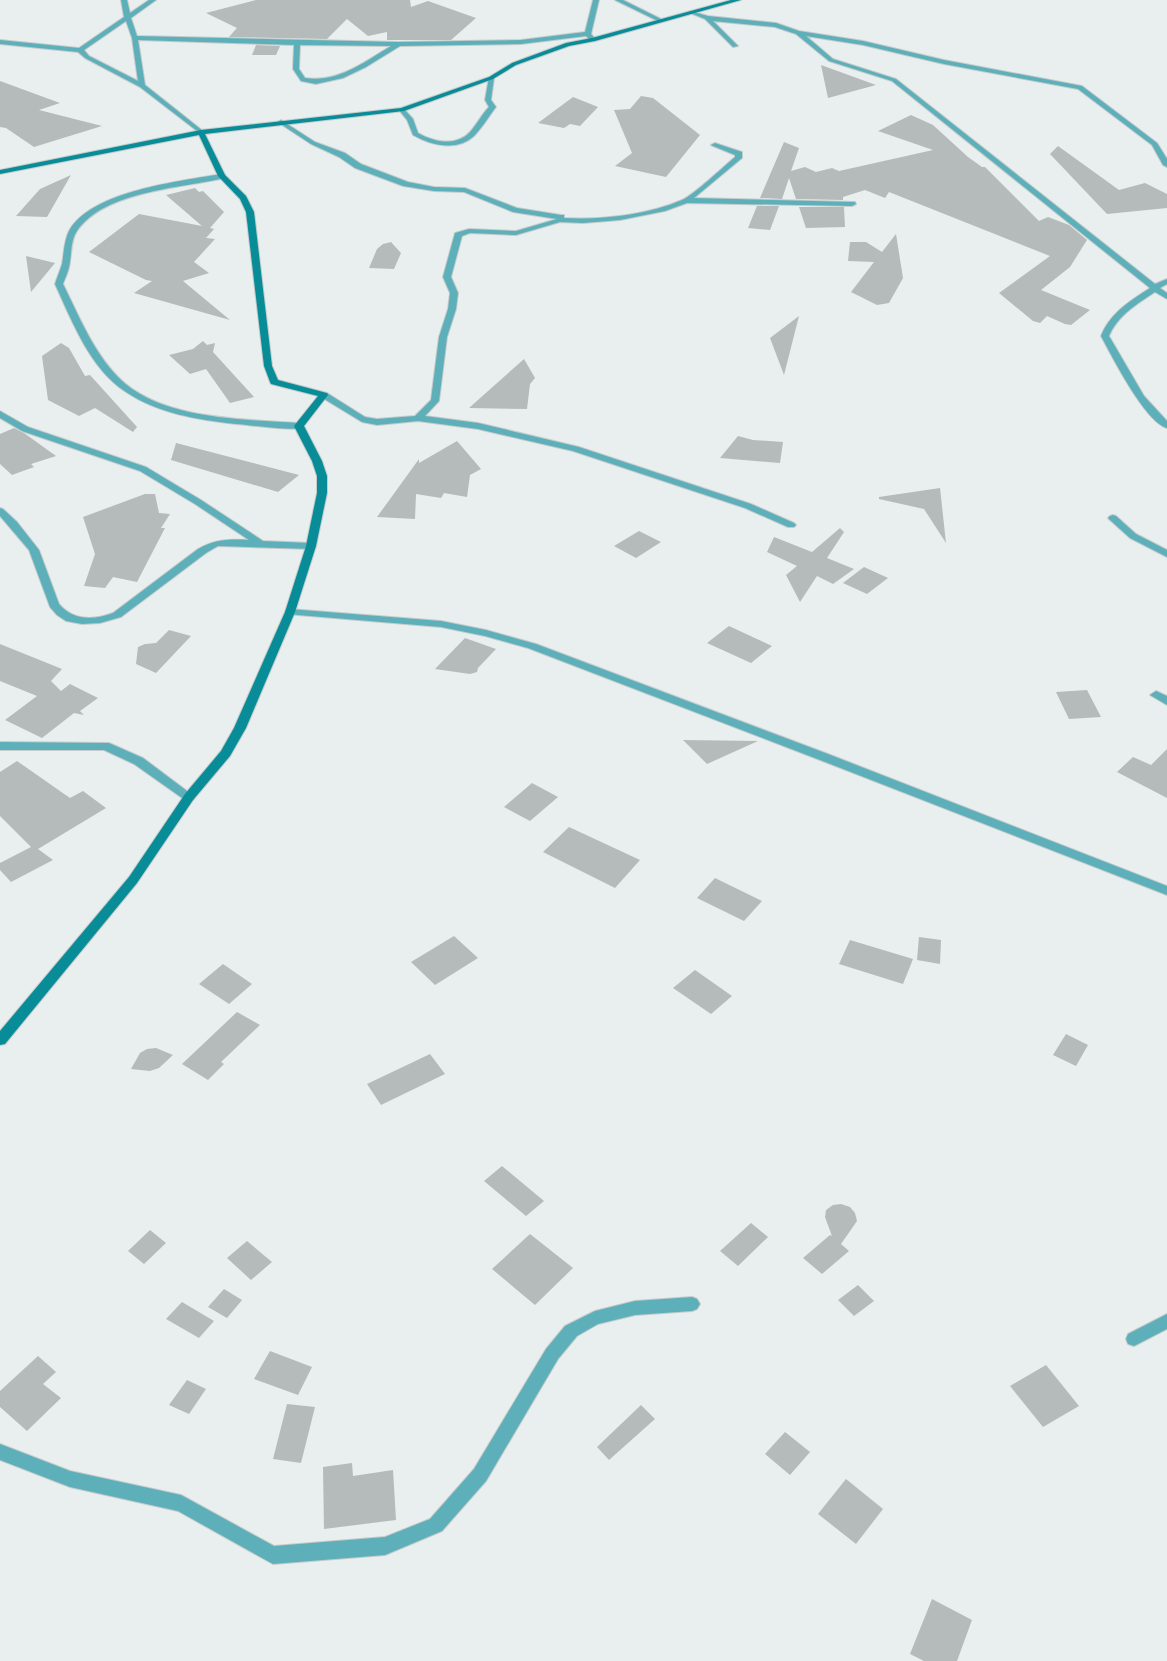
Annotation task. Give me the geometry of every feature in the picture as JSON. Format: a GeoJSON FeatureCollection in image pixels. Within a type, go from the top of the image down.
{"type":"FeatureCollection","features":[{"type":"Feature","properties":{"kind":"street"},"geometry":{"type":"LineString","coordinates":[[124,0],[127,16],[136,38],[142,86]]}},
{"type":"Feature","properties":{"kind":"street"},"geometry":{"type":"LineString","coordinates":[[80,50],[127,16],[153,0]]}},
{"type":"Feature","properties":{"kind":"street"},"geometry":{"type":"LineString","coordinates":[[590,37],[596,0]]}},
{"type":"Feature","properties":{"kind":"street"},"geometry":{"type":"LineString","coordinates":[[618,0],[660,20]]}},
{"type":"Feature","properties":{"kind":"street"},"geometry":{"type":"LineString","coordinates":[[0,172],[201,132],[281,122],[402,110],[491,78],[514,64],[568,44],[590,37],[738,0]]}},
{"type":"Feature","properties":{"kind":"street"},"geometry":{"type":"LineString","coordinates":[[692,12],[707,18],[776,25],[798,33],[862,43],[944,62],[1080,87],[1155,144],[1167,165]]}},
{"type":"Feature","properties":{"kind":"street"},"geometry":{"type":"LineString","coordinates":[[707,18],[736,46]]}},
{"type":"Feature","properties":{"kind":"street"},"geometry":{"type":"LineString","coordinates":[[798,33],[831,60],[894,80],[1167,297]]}},
{"type":"Feature","properties":{"kind":"street"},"geometry":{"type":"LineString","coordinates":[[136,38],[298,44],[398,44],[521,42],[590,37]]}},
{"type":"Feature","properties":{"kind":"street"},"geometry":{"type":"LineString","coordinates":[[0,42],[80,50],[87,57],[142,86],[201,132],[222,176],[243,198],[250,212],[268,366],[274,382],[324,396],[362,419],[377,422],[418,418],[478,426],[576,449],[748,506],[791,525]]}},
{"type":"Feature","properties":{"kind":"street"},"geometry":{"type":"LineString","coordinates":[[0,46],[8,43]]}},
{"type":"Feature","properties":{"kind":"street"},"geometry":{"type":"LineString","coordinates":[[298,44],[296,69],[303,80],[311,82],[331,81],[344,76],[398,44]]}},
{"type":"Feature","properties":{"kind":"street"},"geometry":{"type":"LineString","coordinates":[[402,110],[410,119],[415,134],[434,143],[454,143],[471,135],[484,115],[493,107],[488,100],[491,78]]}},
{"type":"Feature","properties":{"kind":"street"},"geometry":{"type":"LineString","coordinates":[[281,122],[314,143],[342,155],[358,166],[406,184],[434,189],[465,190],[492,202],[516,210],[583,221]]}},
{"type":"Feature","properties":{"kind":"street"},"geometry":{"type":"LineString","coordinates":[[1155,144],[1167,144]]}},
{"type":"Feature","properties":{"kind":"street"},"geometry":{"type":"LineString","coordinates":[[686,201],[738,158],[739,154],[714,145]]}},
{"type":"Feature","properties":{"kind":"street"},"geometry":{"type":"LineString","coordinates":[[222,176],[147,190],[113,202],[86,216],[73,230],[67,247],[66,264],[59,284],[80,328],[97,355],[128,390],[176,410],[221,419],[299,426]]}},
{"type":"Feature","properties":{"kind":"street"},"geometry":{"type":"LineString","coordinates":[[418,418],[435,401],[443,337],[452,309],[454,293],[447,277],[458,235],[469,230],[516,233],[560,220],[583,221],[632,216],[686,201],[702,200],[852,204]]}},
{"type":"Feature","properties":{"kind":"street"},"geometry":{"type":"LineString","coordinates":[[1167,281],[1154,288],[1115,318],[1107,327],[1104,336],[1142,399],[1161,421],[1167,425]]}},
{"type":"Feature","properties":{"kind":"street"},"geometry":{"type":"LineString","coordinates":[[299,426],[324,396]]}},
{"type":"Feature","properties":{"kind":"street"},"geometry":{"type":"LineString","coordinates":[[0,414],[25,429],[144,469],[264,545]]}},
{"type":"Feature","properties":{"kind":"street"},"geometry":{"type":"LineString","coordinates":[[0,1040],[133,880],[189,797],[226,752],[240,728],[290,612],[311,546],[322,493],[322,476],[317,461],[299,426]]}},
{"type":"Feature","properties":{"kind":"street"},"geometry":{"type":"LineString","coordinates":[[0,511],[34,550],[54,607],[63,616],[76,620],[105,620],[117,615],[202,551],[214,544],[222,542],[311,546]]}},
{"type":"Feature","properties":{"kind":"street"},"geometry":{"type":"LineString","coordinates":[[1113,518],[1133,536],[1167,554]]}},
{"type":"Feature","properties":{"kind":"street"},"geometry":{"type":"LineString","coordinates":[[290,612],[441,624],[486,633],[532,646],[824,756],[1167,891]]}},
{"type":"Feature","properties":{"kind":"street"},"geometry":{"type":"LineString","coordinates":[[1156,695],[1167,701]]}},
{"type":"Feature","properties":{"kind":"street"},"geometry":{"type":"LineString","coordinates":[[0,746],[105,746],[120,750],[137,759],[189,797]]}},
{"type":"Feature","properties":{"kind":"street"},"geometry":{"type":"LineString","coordinates":[[0,1452],[70,1479],[181,1503],[273,1555],[385,1546],[436,1525],[480,1475],[552,1354],[571,1331],[595,1318],[635,1308],[692,1304]]}},
{"type":"Feature","properties":{"kind":"street"},"geometry":{"type":"LineString","coordinates":[[1134,1339],[1167,1321]]}},
{"type":"Feature","properties":{"kind":"building"},"geometry":{"type":"Polygon","coordinates":[[[256,0],[410,0],[411,7],[428,1],[476,18],[451,40],[387,40],[387,32],[368,36],[347,19],[327,39],[229,37],[237,28],[206,13],[256,0]]]}},
{"type":"Feature","properties":{"kind":"building"},"geometry":{"type":"Polygon","coordinates":[[[256,45],[280,46],[276,55],[252,55],[256,45]]]}},
{"type":"Feature","properties":{"kind":"building"},"geometry":{"type":"Polygon","coordinates":[[[821,65],[876,85],[828,98],[821,65]]]}},
{"type":"Feature","properties":{"kind":"building"},"geometry":{"type":"Polygon","coordinates":[[[0,81],[60,103],[39,110],[102,126],[34,147],[6,128],[0,127],[0,81]]]}},
{"type":"Feature","properties":{"kind":"building"},"geometry":{"type":"Polygon","coordinates":[[[641,96],[653,98],[700,135],[666,177],[615,166],[632,153],[614,110],[630,109],[641,96]]]}},
{"type":"Feature","properties":{"kind":"building"},"geometry":{"type":"Polygon","coordinates":[[[573,97],[598,107],[580,126],[570,124],[564,128],[538,123],[573,97]]]}},
{"type":"Feature","properties":{"kind":"building"},"geometry":{"type":"Polygon","coordinates":[[[911,115],[933,125],[968,157],[982,167],[985,167],[1039,221],[1048,217],[1069,225],[1087,240],[1070,267],[1041,290],[1090,310],[1071,325],[1047,316],[1040,323],[1033,321],[999,293],[1050,256],[889,192],[885,198],[865,190],[843,197],[843,200],[796,199],[789,178],[782,199],[760,198],[784,142],[799,148],[791,171],[805,167],[816,172],[832,168],[839,171],[933,150],[878,131],[911,115]]]}},
{"type":"Feature","properties":{"kind":"building"},"geometry":{"type":"Polygon","coordinates":[[[1058,146],[1119,190],[1145,183],[1167,194],[1167,208],[1107,214],[1050,154],[1058,146]]]}},
{"type":"Feature","properties":{"kind":"building"},"geometry":{"type":"Polygon","coordinates":[[[71,175],[47,217],[16,216],[40,189],[71,175]]]}},
{"type":"Feature","properties":{"kind":"building"},"geometry":{"type":"Polygon","coordinates":[[[195,188],[199,192],[203,191],[224,212],[210,228],[214,229],[206,238],[215,239],[194,262],[209,273],[183,281],[230,320],[134,293],[152,281],[146,280],[89,252],[139,214],[202,226],[166,195],[195,188]]]}},
{"type":"Feature","properties":{"kind":"building"},"geometry":{"type":"Polygon","coordinates":[[[757,206],[779,206],[770,230],[748,228],[757,206]]]}},
{"type":"Feature","properties":{"kind":"building"},"geometry":{"type":"Polygon","coordinates":[[[799,207],[844,207],[845,227],[806,228],[799,207]]]}},
{"type":"Feature","properties":{"kind":"building"},"geometry":{"type":"Polygon","coordinates":[[[896,234],[903,278],[889,303],[877,305],[851,292],[874,262],[848,261],[850,242],[866,242],[882,252],[896,234]]]}},
{"type":"Feature","properties":{"kind":"building"},"geometry":{"type":"Polygon","coordinates":[[[391,242],[401,253],[394,269],[369,268],[377,249],[383,244],[391,242]]]}},
{"type":"Feature","properties":{"kind":"building"},"geometry":{"type":"Polygon","coordinates":[[[26,256],[55,263],[31,292],[26,256]]]}},
{"type":"Feature","properties":{"kind":"building"},"geometry":{"type":"Polygon","coordinates":[[[799,316],[784,375],[770,338],[799,316]]]}},
{"type":"Feature","properties":{"kind":"building"},"geometry":{"type":"Polygon","coordinates":[[[203,341],[207,345],[215,343],[213,352],[254,397],[230,403],[206,369],[190,374],[169,355],[193,349],[203,341]]]}},
{"type":"Feature","properties":{"kind":"building"},"geometry":{"type":"Polygon","coordinates":[[[61,343],[69,348],[85,376],[90,375],[137,427],[133,432],[95,408],[79,416],[48,400],[42,356],[61,343]]]}},
{"type":"Feature","properties":{"kind":"building"},"geometry":{"type":"Polygon","coordinates":[[[524,359],[535,378],[530,384],[527,409],[469,408],[524,359]]]}},
{"type":"Feature","properties":{"kind":"building"},"geometry":{"type":"Polygon","coordinates":[[[14,428],[24,433],[56,456],[31,464],[34,467],[12,475],[0,464],[0,434],[14,428]]]}},
{"type":"Feature","properties":{"kind":"building"},"geometry":{"type":"Polygon","coordinates":[[[738,436],[753,440],[783,442],[780,463],[720,458],[738,436]]]}},
{"type":"Feature","properties":{"kind":"building"},"geometry":{"type":"Polygon","coordinates":[[[457,441],[481,469],[470,475],[467,497],[444,493],[441,498],[416,494],[415,519],[377,517],[419,459],[419,463],[457,441]]]}},
{"type":"Feature","properties":{"kind":"building"},"geometry":{"type":"Polygon","coordinates":[[[176,443],[299,475],[278,492],[171,460],[176,443]]]}},
{"type":"Feature","properties":{"kind":"building"},"geometry":{"type":"Polygon","coordinates":[[[940,488],[946,543],[924,509],[879,499],[879,497],[940,488]]]}},
{"type":"Feature","properties":{"kind":"building"},"geometry":{"type":"Polygon","coordinates":[[[145,494],[155,494],[159,513],[170,514],[161,528],[165,528],[137,582],[113,577],[105,588],[84,586],[95,554],[83,517],[145,494]]]}},
{"type":"Feature","properties":{"kind":"building"},"geometry":{"type":"Polygon","coordinates":[[[840,528],[844,532],[827,558],[854,569],[833,584],[817,576],[800,602],[786,575],[797,566],[767,552],[774,537],[812,552],[840,528]]]}},
{"type":"Feature","properties":{"kind":"building"},"geometry":{"type":"Polygon","coordinates":[[[639,531],[661,542],[636,558],[614,546],[639,531]]]}},
{"type":"Feature","properties":{"kind":"building"},"geometry":{"type":"Polygon","coordinates":[[[864,567],[888,578],[867,594],[843,583],[864,567]]]}},
{"type":"Feature","properties":{"kind":"building"},"geometry":{"type":"Polygon","coordinates":[[[729,626],[772,646],[751,663],[707,643],[729,626]]]}},
{"type":"Feature","properties":{"kind":"building"},"geometry":{"type":"Polygon","coordinates":[[[169,630],[191,636],[156,673],[136,664],[138,647],[145,644],[156,643],[169,630]]]}},
{"type":"Feature","properties":{"kind":"building"},"geometry":{"type":"Polygon","coordinates":[[[465,638],[496,649],[478,668],[477,672],[470,674],[435,669],[465,638]]]}},
{"type":"Feature","properties":{"kind":"building"},"geometry":{"type":"Polygon","coordinates":[[[0,644],[62,669],[51,681],[61,691],[70,684],[98,698],[80,711],[84,715],[74,713],[42,738],[5,720],[37,696],[0,681],[0,644]]]}},
{"type":"Feature","properties":{"kind":"building"},"geometry":{"type":"Polygon","coordinates":[[[1087,690],[1101,717],[1069,719],[1056,692],[1087,690]]]}},
{"type":"Feature","properties":{"kind":"building"},"geometry":{"type":"Polygon","coordinates":[[[683,740],[758,741],[707,764],[683,740]]]}},
{"type":"Feature","properties":{"kind":"building"},"geometry":{"type":"Polygon","coordinates":[[[1167,749],[1167,798],[1117,772],[1133,757],[1151,765],[1167,749]]]}},
{"type":"Feature","properties":{"kind":"building"},"geometry":{"type":"Polygon","coordinates":[[[17,761],[70,798],[83,791],[106,808],[38,849],[53,860],[11,882],[0,870],[0,863],[31,847],[0,816],[0,772],[17,761]]]}},
{"type":"Feature","properties":{"kind":"building"},"geometry":{"type":"Polygon","coordinates":[[[532,783],[558,797],[530,821],[504,807],[532,783]]]}},
{"type":"Feature","properties":{"kind":"building"},"geometry":{"type":"Polygon","coordinates":[[[569,827],[640,860],[615,888],[543,852],[569,827]]]}},
{"type":"Feature","properties":{"kind":"building"},"geometry":{"type":"Polygon","coordinates":[[[715,878],[762,901],[744,921],[697,898],[715,878]]]}},
{"type":"Feature","properties":{"kind":"building"},"geometry":{"type":"Polygon","coordinates":[[[454,936],[478,958],[435,985],[411,962],[454,936]]]}},
{"type":"Feature","properties":{"kind":"building"},"geometry":{"type":"Polygon","coordinates":[[[919,937],[941,940],[940,964],[917,960],[919,937]]]}},
{"type":"Feature","properties":{"kind":"building"},"geometry":{"type":"Polygon","coordinates":[[[850,940],[913,959],[903,984],[839,964],[850,940]]]}},
{"type":"Feature","properties":{"kind":"building"},"geometry":{"type":"Polygon","coordinates":[[[223,964],[252,984],[229,1004],[199,984],[223,964]]]}},
{"type":"Feature","properties":{"kind":"building"},"geometry":{"type":"Polygon","coordinates":[[[695,970],[732,996],[711,1014],[673,988],[695,970]]]}},
{"type":"Feature","properties":{"kind":"building"},"geometry":{"type":"Polygon","coordinates":[[[237,1012],[260,1025],[221,1062],[224,1064],[208,1080],[182,1064],[237,1012]]]}},
{"type":"Feature","properties":{"kind":"building"},"geometry":{"type":"Polygon","coordinates":[[[1066,1034],[1088,1045],[1076,1066],[1053,1055],[1066,1034]]]}},
{"type":"Feature","properties":{"kind":"building"},"geometry":{"type":"Polygon","coordinates":[[[156,1048],[173,1055],[159,1068],[150,1071],[131,1069],[140,1053],[147,1049],[156,1048]]]}},
{"type":"Feature","properties":{"kind":"building"},"geometry":{"type":"Polygon","coordinates":[[[430,1054],[445,1074],[381,1105],[367,1084],[430,1054]]]}},
{"type":"Feature","properties":{"kind":"building"},"geometry":{"type":"Polygon","coordinates":[[[502,1166],[544,1201],[526,1216],[484,1181],[502,1166]]]}},
{"type":"Feature","properties":{"kind":"building"},"geometry":{"type":"Polygon","coordinates":[[[841,1204],[850,1207],[855,1213],[857,1221],[841,1244],[849,1251],[822,1274],[803,1258],[830,1235],[832,1236],[825,1217],[826,1210],[833,1205],[841,1204]]]}},
{"type":"Feature","properties":{"kind":"building"},"geometry":{"type":"Polygon","coordinates":[[[751,1223],[768,1237],[738,1266],[720,1251],[751,1223]]]}},
{"type":"Feature","properties":{"kind":"building"},"geometry":{"type":"Polygon","coordinates":[[[150,1230],[166,1243],[144,1264],[128,1251],[150,1230]]]}},
{"type":"Feature","properties":{"kind":"building"},"geometry":{"type":"Polygon","coordinates":[[[530,1234],[573,1268],[535,1305],[492,1269],[530,1234]]]}},
{"type":"Feature","properties":{"kind":"building"},"geometry":{"type":"Polygon","coordinates":[[[247,1241],[272,1262],[251,1280],[227,1258],[247,1241]]]}},
{"type":"Feature","properties":{"kind":"building"},"geometry":{"type":"Polygon","coordinates":[[[858,1285],[874,1301],[854,1316],[838,1300],[858,1285]]]}},
{"type":"Feature","properties":{"kind":"building"},"geometry":{"type":"Polygon","coordinates":[[[224,1289],[242,1300],[227,1318],[208,1307],[224,1289]]]}},
{"type":"Feature","properties":{"kind":"building"},"geometry":{"type":"Polygon","coordinates":[[[182,1302],[214,1321],[199,1338],[166,1319],[182,1302]]]}},
{"type":"Feature","properties":{"kind":"building"},"geometry":{"type":"Polygon","coordinates":[[[270,1351],[312,1367],[298,1395],[254,1379],[270,1351]]]}},
{"type":"Feature","properties":{"kind":"building"},"geometry":{"type":"Polygon","coordinates":[[[38,1356],[56,1372],[43,1384],[61,1398],[27,1431],[0,1407],[0,1391],[38,1356]]]}},
{"type":"Feature","properties":{"kind":"building"},"geometry":{"type":"Polygon","coordinates":[[[1046,1365],[1079,1406],[1043,1427],[1010,1386],[1046,1365]]]}},
{"type":"Feature","properties":{"kind":"building"},"geometry":{"type":"Polygon","coordinates":[[[187,1380],[206,1389],[189,1414],[169,1405],[187,1380]]]}},
{"type":"Feature","properties":{"kind":"building"},"geometry":{"type":"Polygon","coordinates":[[[287,1404],[315,1407],[301,1463],[273,1459],[287,1404]]]}},
{"type":"Feature","properties":{"kind":"building"},"geometry":{"type":"Polygon","coordinates":[[[641,1405],[655,1419],[609,1460],[597,1447],[641,1405]]]}},
{"type":"Feature","properties":{"kind":"building"},"geometry":{"type":"Polygon","coordinates":[[[785,1432],[810,1452],[790,1475],[765,1454],[785,1432]]]}},
{"type":"Feature","properties":{"kind":"building"},"geometry":{"type":"Polygon","coordinates":[[[352,1463],[353,1476],[393,1470],[396,1520],[324,1529],[323,1467],[352,1463]]]}},
{"type":"Feature","properties":{"kind":"building"},"geometry":{"type":"Polygon","coordinates":[[[846,1479],[883,1509],[856,1544],[818,1514],[846,1479]]]}},
{"type":"Feature","properties":{"kind":"building"},"geometry":{"type":"Polygon","coordinates":[[[932,1599],[972,1620],[957,1661],[924,1661],[910,1654],[932,1599]]]}}]}
